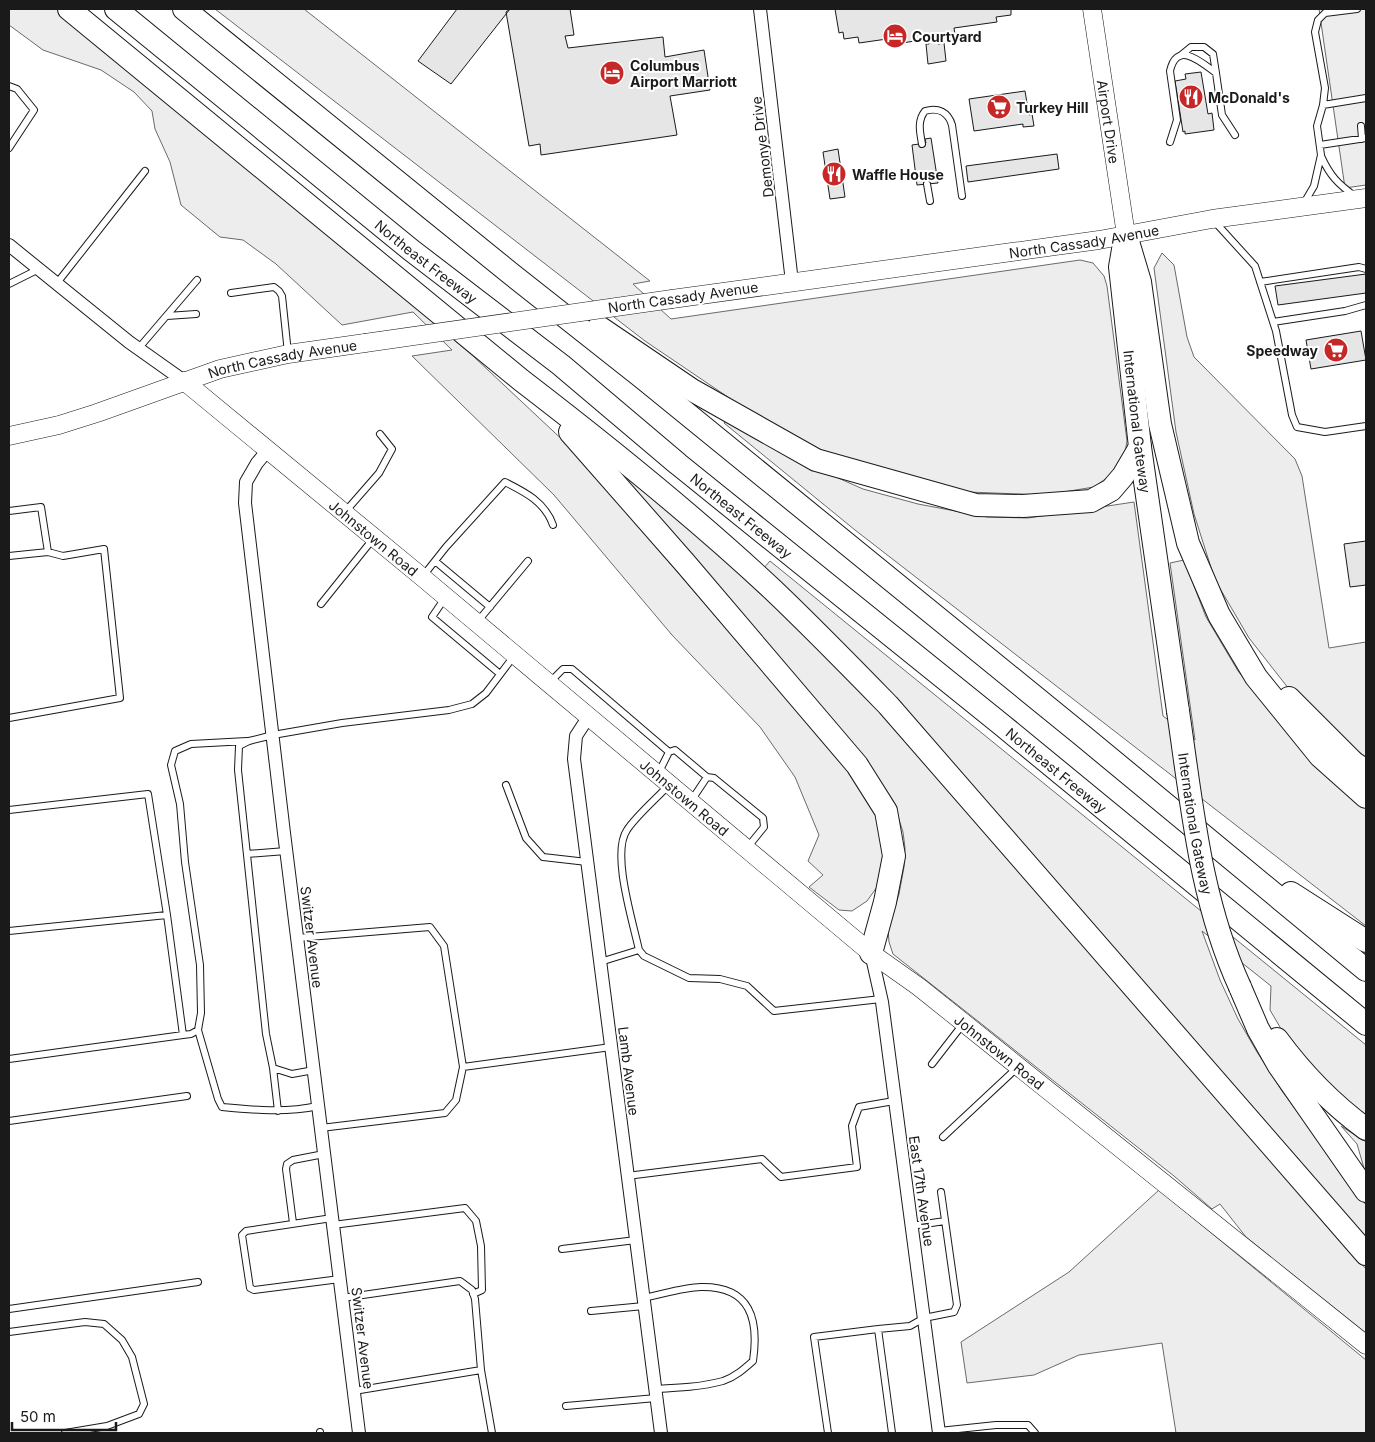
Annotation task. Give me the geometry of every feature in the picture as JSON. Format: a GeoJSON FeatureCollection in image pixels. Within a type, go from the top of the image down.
{"type":"FeatureCollection","features":[{"type":"Feature","properties":{"kind":"highway"},"geometry":{"type":"LineString","coordinates":[[69,9],[704,528],[772,589],[888,705],[1366,1254]]}},
{"type":"Feature","properties":{"kind":"highway","name":"Northeast Freeway"},"geometry":{"type":"LineString","coordinates":[[116,9],[412,250],[561,365],[678,464],[1017,737],[1366,1024]]}},
{"type":"Feature","properties":{"kind":"highway"},"geometry":{"type":"LineString","coordinates":[[184,9],[643,378],[1366,970]]}},
{"type":"Feature","properties":{"kind":"highway","name":"International Gateway"},"geometry":{"type":"LineString","coordinates":[[1126,235],[1120,267],[1140,447],[1194,821],[1207,892],[1222,944],[1258,1029],[1279,1066],[1366,1191]]}},
{"type":"Feature","properties":{"kind":"highway","name":"International Gateway"},"geometry":{"type":"LineString","coordinates":[[1126,235],[1140,282],[1160,424],[1188,543],[1219,615],[1262,685],[1320,756],[1366,796]]}},
{"type":"Feature","properties":{"kind":"highway"},"geometry":{"type":"LineString","coordinates":[[510,273],[613,336],[692,390],[816,460],[976,505],[1023,506],[1091,501],[1112,490],[1123,476],[1140,447]]}},
{"type":"Feature","properties":{"kind":"highway"},"geometry":{"type":"LineString","coordinates":[[522,380],[622,490],[857,765],[886,811],[894,856],[885,902],[871,953]]}},
{"type":"Feature","properties":{"kind":"highway"},"geometry":{"type":"LineString","coordinates":[[1219,615],[1262,672],[1354,763],[1366,771]]}},
{"type":"Feature","properties":{"kind":"highway"},"geometry":{"type":"LineString","coordinates":[[1210,841],[1366,941]]}},
{"type":"Feature","properties":{"kind":"highway"},"geometry":{"type":"LineString","coordinates":[[1240,987],[1291,1058],[1319,1089],[1366,1129]]}},
{"type":"Feature","properties":{"kind":"main road","name":"Airport Drive"},"geometry":{"type":"LineString","coordinates":[[1092,9],[1126,235]]}},
{"type":"Feature","properties":{"kind":"main road","name":"North Cassady Avenue"},"geometry":{"type":"LineString","coordinates":[[9,436],[59,425],[220,369],[288,354],[1126,235],[1212,219],[1363,198]]}},
{"type":"Feature","properties":{"kind":"main road","name":"Johnstown Road"},"geometry":{"type":"LineString","coordinates":[[184,381],[422,577],[871,953],[919,987],[1366,1345]]}},
{"type":"Feature","properties":{"kind":"street","name":"Demonye Drive"},"geometry":{"type":"LineString","coordinates":[[760,9],[792,282]]}},
{"type":"Feature","properties":{"kind":"street","name":"Johnstown Road"},"geometry":{"type":"LineString","coordinates":[[9,245],[138,348],[184,381]]}},
{"type":"Feature","properties":{"kind":"street","name":"Switzer Avenue"},"geometry":{"type":"LineString","coordinates":[[268,450],[246,482],[245,503],[286,850],[359,1433]]}},
{"type":"Feature","properties":{"kind":"street","name":"Lamb Avenue"},"geometry":{"type":"LineString","coordinates":[[588,716],[576,736],[574,759],[661,1433]]}},
{"type":"Feature","properties":{"kind":"street","name":"East 17th Avenue"},"geometry":{"type":"LineString","coordinates":[[871,953],[882,999],[939,1432]]}},
{"type":"Feature","properties":{"kind":"lane"},"geometry":{"type":"LineString","coordinates":[[1357,9],[1325,13],[1318,20],[1315,32],[1325,88],[1323,105],[1317,126],[1321,155],[1328,172],[1338,183],[1363,198]]}},
{"type":"Feature","properties":{"kind":"lane"},"geometry":{"type":"LineString","coordinates":[[1170,142],[1177,120],[1170,71],[1171,64],[1175,58],[1191,47],[1204,47],[1213,54],[1222,115],[1235,135]]}},
{"type":"Feature","properties":{"kind":"lane"},"geometry":{"type":"LineString","coordinates":[[1180,56],[1195,58],[1216,73]]}},
{"type":"Feature","properties":{"kind":"lane"},"geometry":{"type":"LineString","coordinates":[[9,86],[17,90],[34,110],[9,148]]}},
{"type":"Feature","properties":{"kind":"lane"},"geometry":{"type":"LineString","coordinates":[[1323,105],[1366,98]]}},
{"type":"Feature","properties":{"kind":"lane"},"geometry":{"type":"LineString","coordinates":[[1356,100],[1358,109]]}},
{"type":"Feature","properties":{"kind":"lane"},"geometry":{"type":"LineString","coordinates":[[922,144],[919,124],[920,117],[925,111],[933,109],[947,115],[950,120],[962,196]]}},
{"type":"Feature","properties":{"kind":"lane"},"geometry":{"type":"LineString","coordinates":[[1320,146],[1364,139],[1360,126]]}},
{"type":"Feature","properties":{"kind":"lane"},"geometry":{"type":"LineString","coordinates":[[1301,207],[1314,186],[1321,155]]}},
{"type":"Feature","properties":{"kind":"lane"},"geometry":{"type":"LineString","coordinates":[[57,284],[145,171]]}},
{"type":"Feature","properties":{"kind":"lane"},"geometry":{"type":"LineString","coordinates":[[927,184],[930,201]]}},
{"type":"Feature","properties":{"kind":"lane"},"geometry":{"type":"LineString","coordinates":[[1212,219],[1255,266],[1273,322],[1292,415],[1297,427],[1326,432],[1366,426]]}},
{"type":"Feature","properties":{"kind":"lane"},"geometry":{"type":"LineString","coordinates":[[1260,282],[1359,267],[1366,269]]}},
{"type":"Feature","properties":{"kind":"lane"},"geometry":{"type":"LineString","coordinates":[[9,284],[38,269]]}},
{"type":"Feature","properties":{"kind":"lane"},"geometry":{"type":"LineString","coordinates":[[138,348],[197,280]]}},
{"type":"Feature","properties":{"kind":"lane"},"geometry":{"type":"LineString","coordinates":[[231,293],[274,288],[279,290],[282,296],[288,354]]}},
{"type":"Feature","properties":{"kind":"lane"},"geometry":{"type":"LineString","coordinates":[[1273,322],[1345,311],[1366,305]]}},
{"type":"Feature","properties":{"kind":"lane"},"geometry":{"type":"LineString","coordinates":[[167,316],[196,314]]}},
{"type":"Feature","properties":{"kind":"lane"},"geometry":{"type":"LineString","coordinates":[[345,513],[379,473],[392,449],[380,434]]}},
{"type":"Feature","properties":{"kind":"lane"},"geometry":{"type":"LineString","coordinates":[[422,577],[505,482],[530,494],[550,517],[553,526]]}},
{"type":"Feature","properties":{"kind":"lane"},"geometry":{"type":"LineString","coordinates":[[9,511],[41,507],[48,552]]}},
{"type":"Feature","properties":{"kind":"lane"},"geometry":{"type":"LineString","coordinates":[[321,604],[374,538]]}},
{"type":"Feature","properties":{"kind":"lane"},"geometry":{"type":"LineString","coordinates":[[9,556],[48,552],[62,556],[104,549],[120,698],[9,718]]}},
{"type":"Feature","properties":{"kind":"lane"},"geometry":{"type":"LineString","coordinates":[[435,561],[490,607]]}},
{"type":"Feature","properties":{"kind":"lane"},"geometry":{"type":"LineString","coordinates":[[476,623],[528,561]]}},
{"type":"Feature","properties":{"kind":"lane"},"geometry":{"type":"LineString","coordinates":[[445,597],[432,617],[500,674]]}},
{"type":"Feature","properties":{"kind":"lane"},"geometry":{"type":"LineString","coordinates":[[318,1106],[278,1111],[222,1107],[218,1099],[198,1030],[200,965],[185,862],[180,804],[171,765],[175,751],[191,744],[248,741],[342,723],[449,710],[472,704],[486,693],[514,655]]}},
{"type":"Feature","properties":{"kind":"lane"},"geometry":{"type":"LineString","coordinates":[[549,683],[563,669],[572,669],[669,752]]}},
{"type":"Feature","properties":{"kind":"lane"},"geometry":{"type":"LineString","coordinates":[[248,741],[239,746],[238,770],[266,1034],[273,1068],[278,1111]]}},
{"type":"Feature","properties":{"kind":"lane"},"geometry":{"type":"LineString","coordinates":[[669,752],[675,750],[706,777],[714,778],[763,818],[764,827],[746,849]]}},
{"type":"Feature","properties":{"kind":"lane"},"geometry":{"type":"LineString","coordinates":[[669,752],[664,779],[626,831],[620,855],[625,888],[639,950],[644,956],[689,978],[720,979],[747,986],[774,1011],[882,999]]}},
{"type":"Feature","properties":{"kind":"lane"},"geometry":{"type":"LineString","coordinates":[[691,802],[706,777]]}},
{"type":"Feature","properties":{"kind":"lane"},"geometry":{"type":"LineString","coordinates":[[506,785],[526,838],[542,857],[587,862]]}},
{"type":"Feature","properties":{"kind":"lane"},"geometry":{"type":"LineString","coordinates":[[9,810],[148,794],[183,1035]]}},
{"type":"Feature","properties":{"kind":"lane"},"geometry":{"type":"LineString","coordinates":[[247,854],[286,850]]}},
{"type":"Feature","properties":{"kind":"lane"},"geometry":{"type":"LineString","coordinates":[[9,932],[167,915]]}},
{"type":"Feature","properties":{"kind":"lane"},"geometry":{"type":"LineString","coordinates":[[297,938],[430,927],[444,946],[462,1066],[456,1100],[445,1113],[321,1128]]}},
{"type":"Feature","properties":{"kind":"lane"},"geometry":{"type":"LineString","coordinates":[[600,962],[639,950]]}},
{"type":"Feature","properties":{"kind":"lane"},"geometry":{"type":"LineString","coordinates":[[932,1064],[964,1023]]}},
{"type":"Feature","properties":{"kind":"lane"},"geometry":{"type":"LineString","coordinates":[[9,1059],[192,1034],[198,1030]]}},
{"type":"Feature","properties":{"kind":"lane"},"geometry":{"type":"LineString","coordinates":[[462,1066],[611,1047]]}},
{"type":"Feature","properties":{"kind":"lane"},"geometry":{"type":"LineString","coordinates":[[942,1137],[1019,1067]]}},
{"type":"Feature","properties":{"kind":"lane"},"geometry":{"type":"LineString","coordinates":[[273,1068],[292,1074],[314,1070]]}},
{"type":"Feature","properties":{"kind":"lane"},"geometry":{"type":"LineString","coordinates":[[9,1121],[187,1096]]}},
{"type":"Feature","properties":{"kind":"lane"},"geometry":{"type":"LineString","coordinates":[[627,1176],[762,1159],[781,1177],[857,1167],[852,1126],[859,1107],[894,1101]]}},
{"type":"Feature","properties":{"kind":"lane"},"geometry":{"type":"LineString","coordinates":[[293,1223],[286,1169],[287,1164],[293,1160],[324,1154]]}},
{"type":"Feature","properties":{"kind":"lane"},"geometry":{"type":"LineString","coordinates":[[828,1433],[814,1338],[910,1326],[924,1318],[954,1312],[957,1305],[940,1192]]}},
{"type":"Feature","properties":{"kind":"lane"},"geometry":{"type":"LineString","coordinates":[[340,1279],[254,1290],[250,1288],[242,1235],[246,1231],[293,1223],[333,1222],[465,1208],[476,1221],[481,1246],[482,1290],[473,1294]]}},
{"type":"Feature","properties":{"kind":"lane"},"geometry":{"type":"LineString","coordinates":[[911,1226],[945,1221]]}},
{"type":"Feature","properties":{"kind":"lane"},"geometry":{"type":"LineString","coordinates":[[562,1249],[636,1240]]}},
{"type":"Feature","properties":{"kind":"lane"},"geometry":{"type":"LineString","coordinates":[[342,1298],[460,1281],[472,1290],[492,1433]]}},
{"type":"Feature","properties":{"kind":"lane"},"geometry":{"type":"LineString","coordinates":[[9,1309],[198,1282]]}},
{"type":"Feature","properties":{"kind":"lane"},"geometry":{"type":"LineString","coordinates":[[566,1406],[656,1394],[724,1380],[740,1372],[753,1361],[756,1341],[754,1319],[748,1305],[727,1290],[701,1287],[644,1302],[591,1311]]}},
{"type":"Feature","properties":{"kind":"lane"},"geometry":{"type":"LineString","coordinates":[[9,1332],[85,1322],[104,1324],[122,1340],[132,1357],[144,1404],[139,1414],[107,1426],[65,1433]]}},
{"type":"Feature","properties":{"kind":"lane"},"geometry":{"type":"LineString","coordinates":[[878,1329],[892,1433]]}},
{"type":"Feature","properties":{"kind":"lane"},"geometry":{"type":"LineString","coordinates":[[354,1391],[482,1370]]}},
{"type":"Feature","properties":{"kind":"lane"},"geometry":{"type":"LineString","coordinates":[[939,1432],[996,1425],[1028,1424],[1035,1433]]}},
{"type":"Feature","properties":{"kind":"shaded area"},"geometry":{"type":"Polygon","coordinates":[[[9,9],[56,9],[473,356],[569,446],[843,764],[879,818],[884,857],[877,887],[867,901],[852,911],[839,910],[809,887],[823,875],[808,861],[819,835],[795,777],[760,727],[672,635],[554,495],[412,356],[452,350],[413,312],[342,325],[276,264],[243,240],[220,237],[181,205],[170,162],[155,129],[152,111],[134,92],[101,70],[43,50],[9,25],[9,9]]]}},
{"type":"Feature","properties":{"kind":"shaded area"},"geometry":{"type":"Polygon","coordinates":[[[215,9],[304,9],[650,281],[633,284],[671,319],[1080,260],[1093,263],[1104,276],[1107,286],[1127,441],[1125,453],[1111,475],[1094,487],[1045,495],[968,492],[850,461],[814,447],[750,412],[645,341],[215,9]]]}},
{"type":"Feature","properties":{"kind":"shaded area"},"geometry":{"type":"Polygon","coordinates":[[[1319,9],[1366,9],[1366,185],[1345,188],[1319,9]]]}},
{"type":"Feature","properties":{"kind":"shaded area"},"geometry":{"type":"Polygon","coordinates":[[[1162,253],[1174,265],[1187,337],[1194,357],[1295,459],[1302,476],[1329,648],[1366,642],[1366,757],[1349,745],[1296,698],[1249,638],[1215,580],[1194,514],[1176,432],[1154,268],[1162,253]]]}},
{"type":"Feature","properties":{"kind":"shaded area"},"geometry":{"type":"Polygon","coordinates":[[[727,418],[784,454],[863,489],[918,504],[987,517],[1028,518],[1134,502],[1163,716],[1195,740],[1170,563],[1184,560],[1206,617],[1238,671],[1274,717],[1329,775],[1366,808],[1366,926],[855,530],[724,423],[727,418]]]}},
{"type":"Feature","properties":{"kind":"shaded area"},"geometry":{"type":"Polygon","coordinates":[[[626,472],[696,531],[813,640],[904,736],[1366,1269],[1366,1333],[1246,1237],[1220,1204],[1212,1209],[1174,1176],[893,954],[889,942],[888,929],[899,894],[905,848],[903,832],[896,810],[886,790],[869,767],[621,476],[626,472]]]}},
{"type":"Feature","properties":{"kind":"shaded area"},"geometry":{"type":"Polygon","coordinates":[[[770,561],[1366,1045],[1366,1121],[1357,1115],[1284,1034],[1270,1010],[1271,986],[1202,931],[1220,980],[1238,1019],[1257,1052],[1282,1091],[1366,1205],[1366,1244],[762,570],[770,561]]]}},
{"type":"Feature","properties":{"kind":"shaded area"},"geometry":{"type":"Polygon","coordinates":[[[1341,1126],[1366,1142],[1366,1175],[1357,1144],[1341,1126]]]}},
{"type":"Feature","properties":{"kind":"shaded area"},"geometry":{"type":"Polygon","coordinates":[[[1159,1190],[1366,1360],[1366,1433],[1176,1433],[1162,1343],[1079,1355],[1034,1375],[967,1383],[961,1342],[1069,1272],[1159,1190]]]}},
{"type":"Feature","properties":{"kind":"building"},"geometry":{"type":"Polygon","coordinates":[[[457,9],[510,9],[451,84],[418,61],[457,9]]]}},
{"type":"Feature","properties":{"kind":"building","name":"Columbus Airport Marriott"},"geometry":{"type":"Polygon","coordinates":[[[510,9],[570,9],[574,35],[565,36],[568,48],[663,37],[665,57],[704,50],[710,90],[670,96],[677,135],[541,155],[540,144],[529,146],[506,12],[510,9]]]}},
{"type":"Feature","properties":{"kind":"building","name":"Courtyard"},"geometry":{"type":"Polygon","coordinates":[[[835,9],[1011,9],[1011,15],[996,17],[997,22],[954,28],[955,34],[937,37],[938,44],[944,43],[946,61],[928,64],[926,44],[929,44],[928,39],[902,43],[901,37],[859,43],[858,37],[844,39],[843,32],[839,33],[835,9]]]}},
{"type":"Feature","properties":{"kind":"building","name":"McDonald's"},"geometry":{"type":"Polygon","coordinates":[[[1201,72],[1208,114],[1212,113],[1214,130],[1185,134],[1185,131],[1183,132],[1175,81],[1186,79],[1185,74],[1201,72]]]}},
{"type":"Feature","properties":{"kind":"building","name":"Turkey Hill"},"geometry":{"type":"Polygon","coordinates":[[[1025,91],[1029,115],[1032,114],[1034,126],[1023,127],[1023,124],[974,131],[969,99],[1025,91]]]}},
{"type":"Feature","properties":{"kind":"building"},"geometry":{"type":"Polygon","coordinates":[[[931,138],[938,183],[917,185],[912,145],[926,143],[925,139],[931,138]]]}},
{"type":"Feature","properties":{"kind":"building","name":"Waffle House"},"geometry":{"type":"Polygon","coordinates":[[[838,149],[845,197],[830,199],[823,152],[838,149]]]}},
{"type":"Feature","properties":{"kind":"building","name":"Turkey Hill"},"geometry":{"type":"Polygon","coordinates":[[[1057,154],[1059,169],[968,182],[966,166],[1057,154]]]}},
{"type":"Feature","properties":{"kind":"building","name":"Speedway"},"geometry":{"type":"Polygon","coordinates":[[[1366,274],[1366,293],[1278,305],[1275,286],[1366,274]]]}},
{"type":"Feature","properties":{"kind":"building","name":"Speedway"},"geometry":{"type":"Polygon","coordinates":[[[1361,331],[1366,360],[1311,369],[1306,340],[1361,331]]]}},
{"type":"Feature","properties":{"kind":"building"},"geometry":{"type":"Polygon","coordinates":[[[1366,541],[1366,585],[1350,587],[1344,544],[1366,541]]]}},
{"type":"Feature","properties":{"kind":"place","name":"Courtyard"},"geometry":{"type":"Point","coordinates":[895,36]}},
{"type":"Feature","properties":{"kind":"place","name":"Columbus Airport Marriott"},"geometry":{"type":"Point","coordinates":[612,73]}},
{"type":"Feature","properties":{"kind":"place","name":"McDonald's"},"geometry":{"type":"Point","coordinates":[1191,97]}},
{"type":"Feature","properties":{"kind":"place","name":"Turkey Hill"},"geometry":{"type":"Point","coordinates":[999,107]}},
{"type":"Feature","properties":{"kind":"place","name":"Waffle House"},"geometry":{"type":"Point","coordinates":[834,174]}},
{"type":"Feature","properties":{"kind":"place","name":"Speedway"},"geometry":{"type":"Point","coordinates":[1336,350]}}]}
